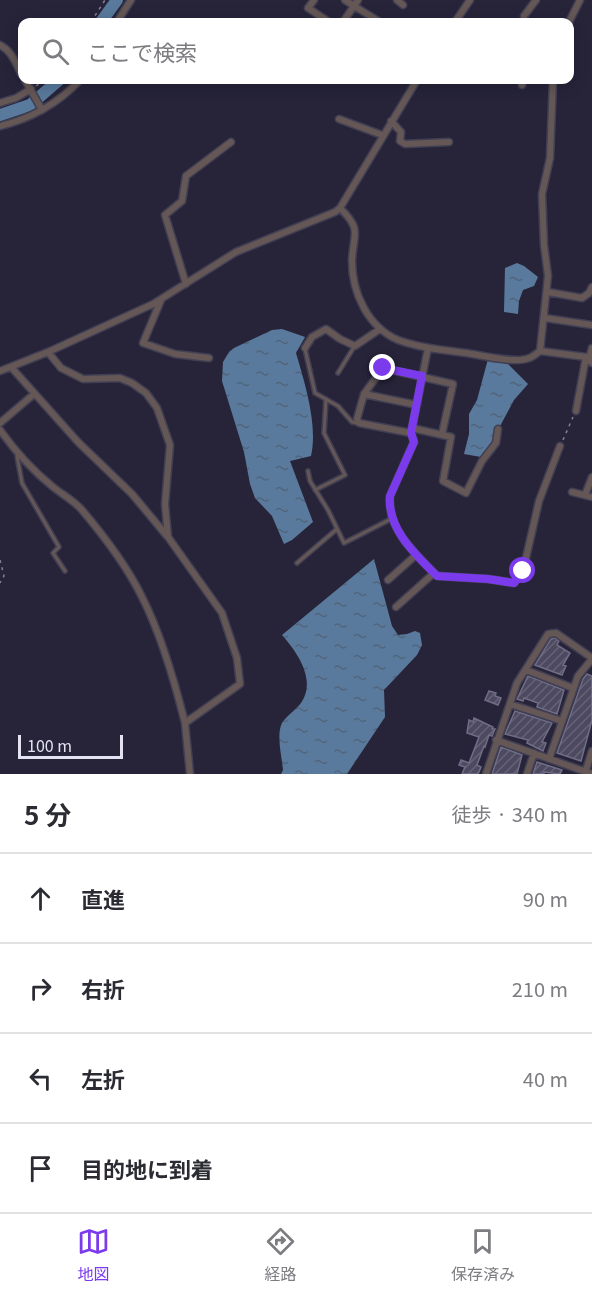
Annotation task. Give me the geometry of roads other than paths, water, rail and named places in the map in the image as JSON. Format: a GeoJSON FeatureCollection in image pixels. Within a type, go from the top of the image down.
{"type":"FeatureCollection","features":[{"type":"Feature","properties":{"kind":"street"},"geometry":{"type":"LineString","coordinates":[[120,18],[131,0]]}},
{"type":"Feature","properties":{"kind":"street"},"geometry":{"type":"LineString","coordinates":[[314,0],[309,8],[323,18]]}},
{"type":"Feature","properties":{"kind":"street"},"geometry":{"type":"LineString","coordinates":[[345,0],[356,3],[375,18]]}},
{"type":"Feature","properties":{"kind":"street"},"geometry":{"type":"LineString","coordinates":[[397,0],[403,4]]}},
{"type":"Feature","properties":{"kind":"street"},"geometry":{"type":"LineString","coordinates":[[458,18],[470,0]]}},
{"type":"Feature","properties":{"kind":"street"},"geometry":{"type":"LineString","coordinates":[[524,16],[536,0]]}},
{"type":"Feature","properties":{"kind":"street"},"geometry":{"type":"LineString","coordinates":[[570,18],[580,0]]}},
{"type":"Feature","properties":{"kind":"street"},"geometry":{"type":"LineString","coordinates":[[346,18],[356,3]]}},
{"type":"Feature","properties":{"kind":"street"},"geometry":{"type":"LineString","coordinates":[[0,45],[15,58],[18,65]]}},
{"type":"Feature","properties":{"kind":"street"},"geometry":{"type":"LineString","coordinates":[[28,84],[42,110]]}},
{"type":"Feature","properties":{"kind":"street"},"geometry":{"type":"LineString","coordinates":[[0,126],[42,110],[75,84]]}},
{"type":"Feature","properties":{"kind":"street"},"geometry":{"type":"LineString","coordinates":[[0,372],[161,299],[236,252],[335,212],[340,208],[414,84]]}},
{"type":"Feature","properties":{"kind":"street"},"geometry":{"type":"LineString","coordinates":[[540,351],[548,292],[542,194],[550,158],[553,84]]}},
{"type":"Feature","properties":{"kind":"street"},"geometry":{"type":"LineString","coordinates":[[0,103],[16,99],[31,89]]}},
{"type":"Feature","properties":{"kind":"street"},"geometry":{"type":"LineString","coordinates":[[339,119],[382,135]]}},
{"type":"Feature","properties":{"kind":"street"},"geometry":{"type":"LineString","coordinates":[[391,121],[401,132],[400,141],[405,144],[449,142]]}},
{"type":"Feature","properties":{"kind":"street"},"geometry":{"type":"LineString","coordinates":[[186,284],[165,215],[182,201],[186,176],[231,142]]}},
{"type":"Feature","properties":{"kind":"street"},"geometry":{"type":"LineString","coordinates":[[340,208],[352,219],[356,228],[352,261],[357,292],[364,310],[380,329],[397,339],[428,348],[512,359],[527,359],[540,351],[589,360]]}},
{"type":"Feature","properties":{"kind":"street"},"geometry":{"type":"LineString","coordinates":[[548,292],[582,298],[589,297],[592,287]]}},
{"type":"Feature","properties":{"kind":"street"},"geometry":{"type":"LineString","coordinates":[[161,299],[143,343],[175,354],[209,358]]}},
{"type":"Feature","properties":{"kind":"street"},"geometry":{"type":"LineString","coordinates":[[545,318],[592,325]]}},
{"type":"Feature","properties":{"kind":"street"},"geometry":{"type":"LineString","coordinates":[[305,348],[312,337],[326,328],[340,339],[355,346],[380,329]]}},
{"type":"Feature","properties":{"kind":"street"},"geometry":{"type":"LineString","coordinates":[[428,348],[412,430],[414,442],[390,496],[390,505],[404,540],[437,576],[514,583],[518,580],[523,571],[539,501],[560,446]]}},
{"type":"Feature","properties":{"kind":"street"},"geometry":{"type":"LineString","coordinates":[[576,411],[592,348]]}},
{"type":"Feature","properties":{"kind":"street"},"geometry":{"type":"LineString","coordinates":[[48,352],[61,368],[83,379],[120,378],[132,383],[146,393],[158,408],[170,445],[165,504],[168,537]]}},
{"type":"Feature","properties":{"kind":"street"},"geometry":{"type":"LineString","coordinates":[[11,367],[78,442],[132,494],[168,537],[222,613],[237,658],[240,684],[185,723]]}},
{"type":"Feature","properties":{"kind":"street"},"geometry":{"type":"LineString","coordinates":[[442,434],[453,384],[383,368],[364,394],[357,419],[359,423],[451,436],[443,481],[466,493],[482,461],[496,443],[498,429]]}},
{"type":"Feature","properties":{"kind":"street"},"geometry":{"type":"LineString","coordinates":[[0,423],[34,394]]}},
{"type":"Feature","properties":{"kind":"street"},"geometry":{"type":"LineString","coordinates":[[364,394],[417,405]]}},
{"type":"Feature","properties":{"kind":"street"},"geometry":{"type":"LineString","coordinates":[[0,430],[17,454],[81,509],[125,567],[148,610],[177,692],[185,723],[190,774]]}},
{"type":"Feature","properties":{"kind":"street"},"geometry":{"type":"LineString","coordinates":[[572,492],[589,496],[592,477]]}},
{"type":"Feature","properties":{"kind":"street"},"geometry":{"type":"LineString","coordinates":[[388,580],[416,555]]}},
{"type":"Feature","properties":{"kind":"street"},"geometry":{"type":"LineString","coordinates":[[396,608],[434,573]]}},
{"type":"Feature","properties":{"kind":"street"},"geometry":{"type":"LineString","coordinates":[[486,774],[517,683],[548,634],[556,633],[592,658],[578,676],[549,759]]}},
{"type":"Feature","properties":{"kind":"street"},"geometry":{"type":"LineString","coordinates":[[526,670],[573,688]]}},
{"type":"Feature","properties":{"kind":"street"},"geometry":{"type":"LineString","coordinates":[[510,704],[562,721]]}},
{"type":"Feature","properties":{"kind":"street"},"geometry":{"type":"LineString","coordinates":[[496,740],[587,773],[592,751]]}},
{"type":"Feature","properties":{"kind":"street"},"geometry":{"type":"LineString","coordinates":[[527,774],[534,753]]}},
{"type":"Feature","properties":{"kind":"lane"},"geometry":{"type":"LineString","coordinates":[[338,373],[355,346]]}},
{"type":"Feature","properties":{"kind":"lane"},"geometry":{"type":"LineString","coordinates":[[305,348],[315,393],[338,406],[352,422],[359,423]]}},
{"type":"Feature","properties":{"kind":"lane"},"geometry":{"type":"LineString","coordinates":[[315,490],[345,475],[324,433],[326,399]]}},
{"type":"Feature","properties":{"kind":"lane"},"geometry":{"type":"LineString","coordinates":[[17,454],[22,483],[59,547],[53,553],[65,571]]}},
{"type":"Feature","properties":{"kind":"lane"},"geometry":{"type":"LineString","coordinates":[[308,471],[310,482],[344,543],[394,518]]}},
{"type":"Feature","properties":{"kind":"lane"},"geometry":{"type":"LineString","coordinates":[[297,563],[337,529]]}},
{"type":"Feature","properties":{"kind":"water"},"geometry":{"type":"Polygon","coordinates":[[[517,263],[538,277],[534,286],[523,290],[518,314],[504,312],[505,268],[517,263]]]}},
{"type":"Feature","properties":{"kind":"water"},"geometry":{"type":"Polygon","coordinates":[[[282,329],[305,337],[296,353],[310,404],[313,431],[311,456],[290,461],[313,522],[284,544],[272,516],[255,498],[244,452],[222,381],[223,362],[229,352],[272,330],[282,329]]]}},
{"type":"Feature","properties":{"kind":"water"},"geometry":{"type":"Polygon","coordinates":[[[488,359],[506,362],[528,384],[514,400],[499,428],[496,427],[494,442],[481,457],[464,454],[469,434],[469,414],[477,400],[488,359]]]}},
{"type":"Feature","properties":{"kind":"water"},"geometry":{"type":"Polygon","coordinates":[[[374,559],[392,626],[398,635],[415,631],[420,633],[422,645],[417,655],[384,690],[385,717],[347,774],[281,774],[283,770],[279,740],[280,728],[284,720],[301,703],[307,685],[299,658],[282,635],[374,559]]]}},
{"type":"Feature","properties":{"kind":"waterway"},"geometry":{"type":"LineString","coordinates":[[104,18],[117,0]]}},
{"type":"Feature","properties":{"kind":"waterway"},"geometry":{"type":"LineString","coordinates":[[0,115],[30,105],[54,84]]}}]}
